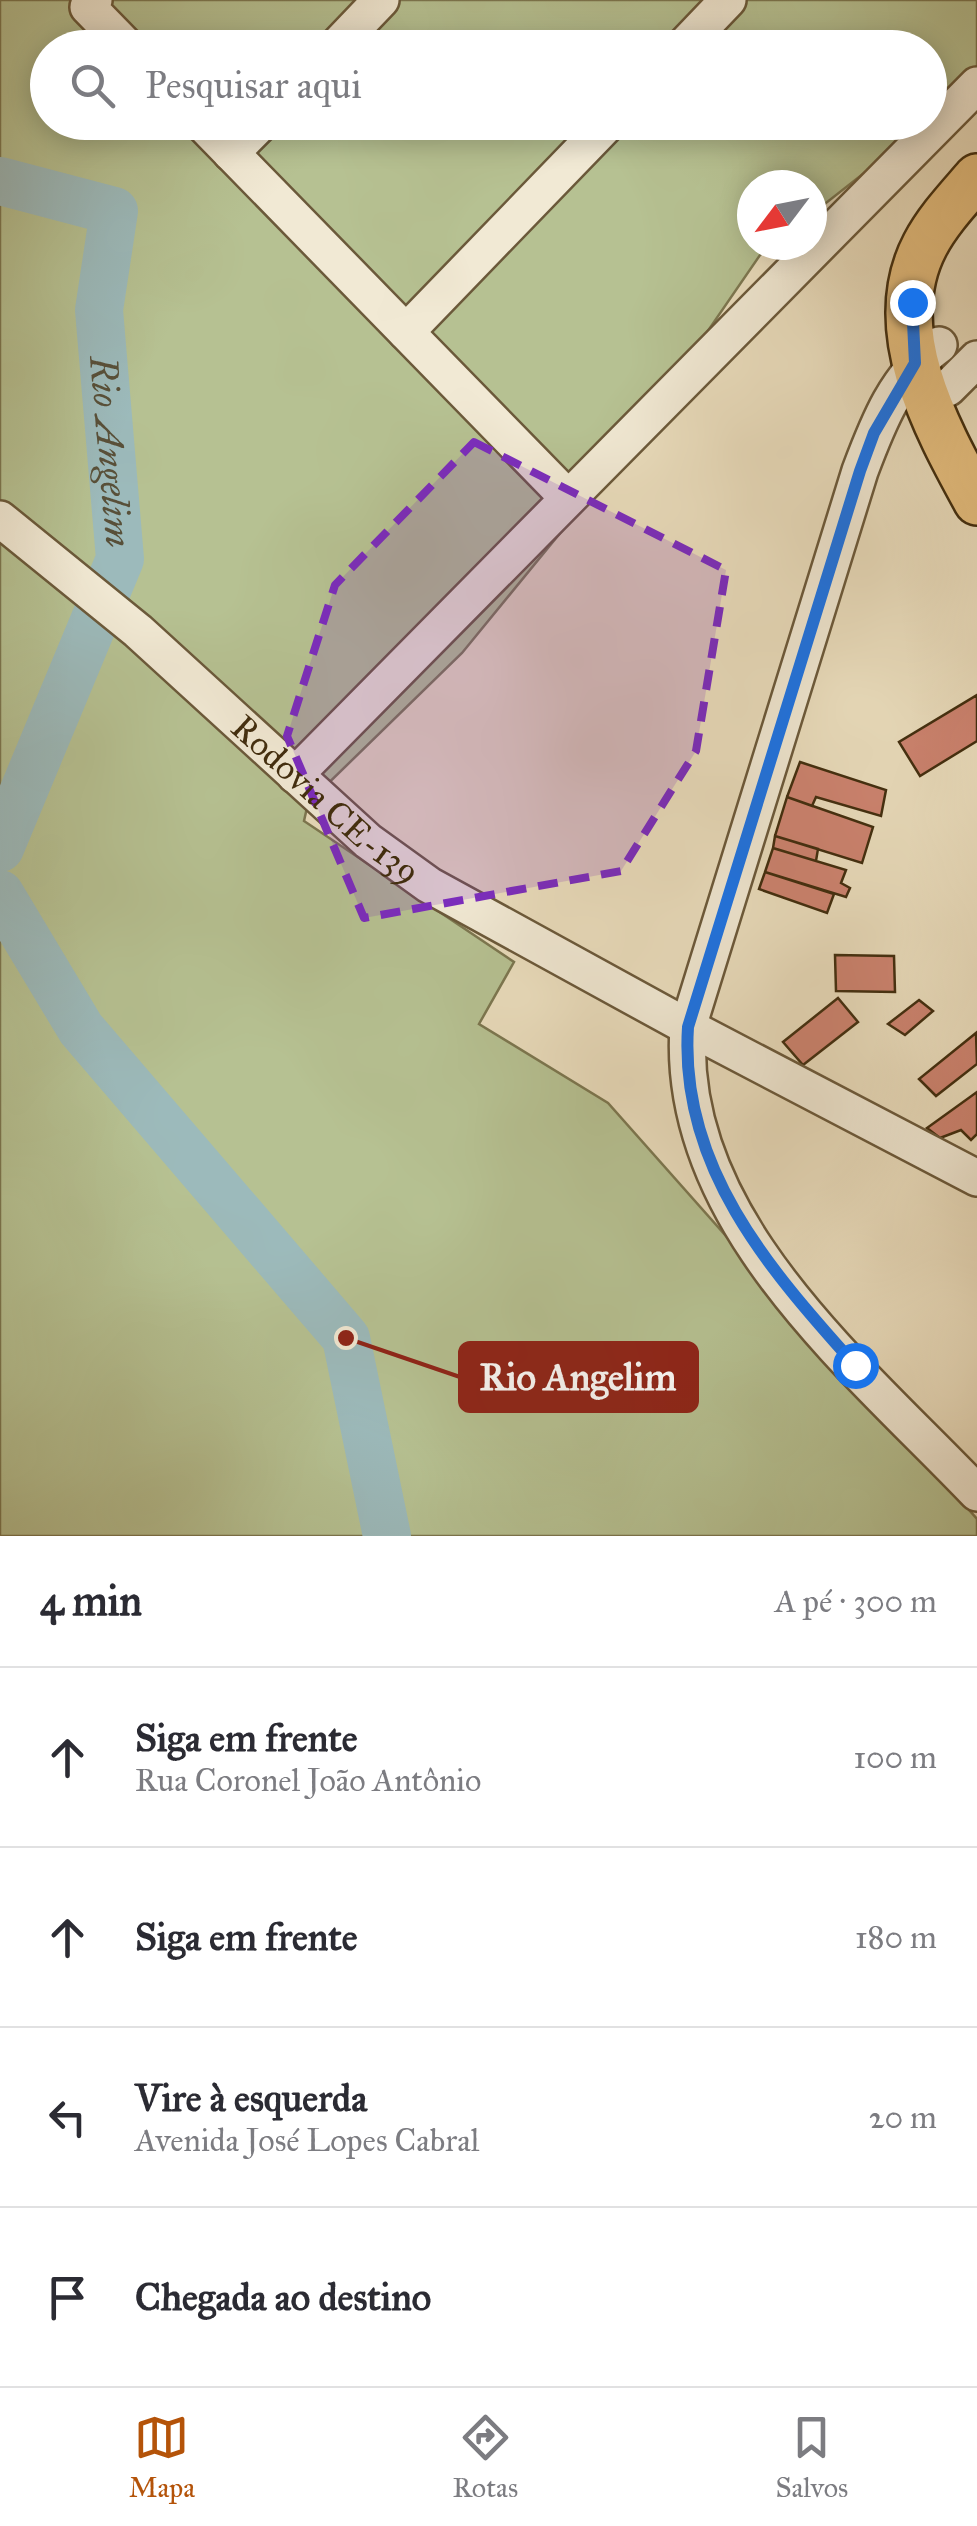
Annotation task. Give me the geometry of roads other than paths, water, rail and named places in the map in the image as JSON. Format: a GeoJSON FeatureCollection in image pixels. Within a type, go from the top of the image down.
{"type":"FeatureCollection","features":[{"type":"Feature","properties":{"kind":"main road"},"geometry":{"type":"LineString","coordinates":[[977,177],[933,232],[914,272],[977,451]]}},
{"type":"Feature","properties":{"kind":"main road"},"geometry":{"type":"LineString","coordinates":[[977,218],[943,270],[936,298],[945,364],[929,412],[977,502]]}},
{"type":"Feature","properties":{"kind":"street"},"geometry":{"type":"LineString","coordinates":[[94,0],[88,7],[110,30]]}},
{"type":"Feature","properties":{"kind":"street"},"geometry":{"type":"LineString","coordinates":[[352,30],[381,0]]}},
{"type":"Feature","properties":{"kind":"street"},"geometry":{"type":"LineString","coordinates":[[699,30],[728,0]]}},
{"type":"Feature","properties":{"kind":"street"},"geometry":{"type":"LineString","coordinates":[[947,115],[977,85]]}},
{"type":"Feature","properties":{"kind":"street"},"geometry":{"type":"LineString","coordinates":[[218,140],[568,498]]}},
{"type":"Feature","properties":{"kind":"street"},"geometry":{"type":"LineString","coordinates":[[231,154],[245,140]]}},
{"type":"Feature","properties":{"kind":"street"},"geometry":{"type":"LineString","coordinates":[[406,332],[592,140]]}},
{"type":"Feature","properties":{"kind":"street"},"geometry":{"type":"LineString","coordinates":[[295,775],[923,140]]}},
{"type":"Feature","properties":{"kind":"street"},"geometry":{"type":"LineString","coordinates":[[945,364],[874,433],[688,1027],[691,1106],[713,1172],[736,1216],[807,1312],[977,1493]]}},
{"type":"Feature","properties":{"kind":"street","name":"Rodovia CE-139"},"geometry":{"type":"LineString","coordinates":[[0,520],[138,631],[368,842],[429,885],[688,1027],[977,1178]]}},
{"type":"Feature","properties":{"kind":"waterway","name":"Rio Angelim"},"geometry":{"type":"LineString","coordinates":[[0,181],[114,211],[99,310],[120,559],[0,848]]}},
{"type":"Feature","properties":{"kind":"waterway","name":"Rio Angelim"},"geometry":{"type":"LineString","coordinates":[[0,894],[81,1029],[346,1338],[387,1536]]}},
{"type":"Feature","properties":{"kind":"place","name":"Rio Angelim"},"geometry":{"type":"Point","coordinates":[346,1338]}}]}
